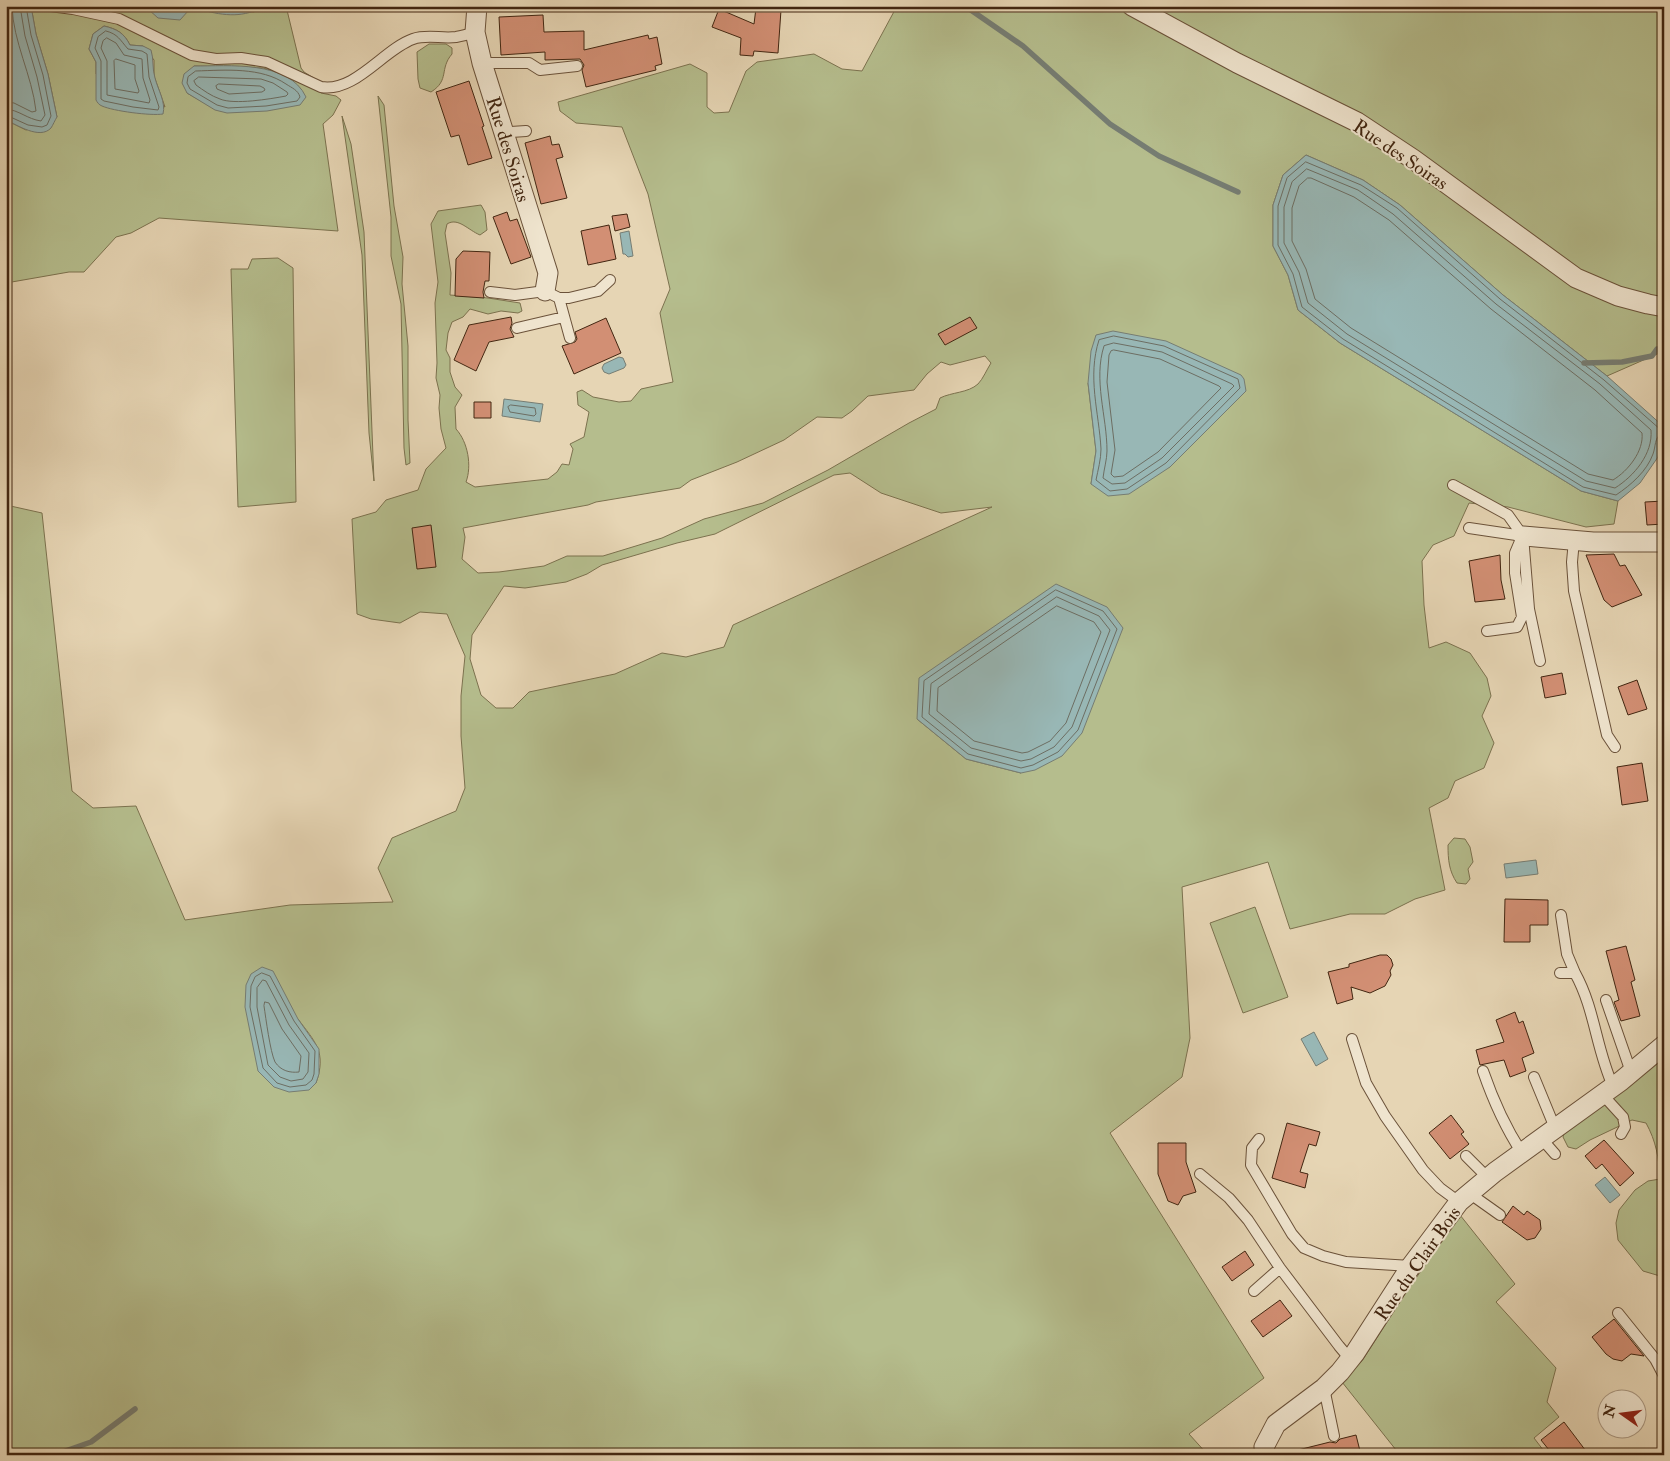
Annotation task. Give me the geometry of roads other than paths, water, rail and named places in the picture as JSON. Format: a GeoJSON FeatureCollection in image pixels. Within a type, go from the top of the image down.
{"type":"FeatureCollection","features":[{"type":"Feature","properties":{"kind":"street","name":"Rue des Soiras"},"geometry":{"type":"LineString","coordinates":[[476,6],[474,32],[482,63],[548,272],[552,295]]}},
{"type":"Feature","properties":{"kind":"street","name":"Rue des Soiras"},"geometry":{"type":"LineString","coordinates":[[1132,6],[1237,63],[1357,122],[1413,159],[1576,278],[1618,296],[1664,307]]}},
{"type":"Feature","properties":{"kind":"street"},"geometry":{"type":"LineString","coordinates":[[1522,536],[1574,540],[1664,542]]}},
{"type":"Feature","properties":{"kind":"street","name":"Rue du Clair Bois"},"geometry":{"type":"LineString","coordinates":[[1268,1451],[1276,1424],[1324,1388],[1350,1359],[1412,1266],[1464,1198],[1522,1152],[1608,1090],[1664,1046]]}},
{"type":"Feature","properties":{"kind":"lane"},"geometry":{"type":"LineString","coordinates":[[50,6],[119,19],[192,55],[216,59],[241,58],[267,62],[321,87],[329,88],[333,88],[367,70],[401,45],[413,39],[456,37],[474,32]]}},
{"type":"Feature","properties":{"kind":"lane"},"geometry":{"type":"LineString","coordinates":[[482,63],[529,63],[540,70],[577,66]]}},
{"type":"Feature","properties":{"kind":"lane"},"geometry":{"type":"LineString","coordinates":[[504,135],[511,132],[526,131]]}},
{"type":"Feature","properties":{"kind":"lane"},"geometry":{"type":"LineString","coordinates":[[490,292],[515,295],[552,295],[569,298],[598,291],[610,280]]}},
{"type":"Feature","properties":{"kind":"lane"},"geometry":{"type":"LineString","coordinates":[[552,295],[564,317],[570,338]]}},
{"type":"Feature","properties":{"kind":"lane"},"geometry":{"type":"LineString","coordinates":[[517,328],[564,317]]}},
{"type":"Feature","properties":{"kind":"lane"},"geometry":{"type":"LineString","coordinates":[[1453,485],[1508,514],[1522,536],[1530,609],[1540,661]]}},
{"type":"Feature","properties":{"kind":"lane"},"geometry":{"type":"LineString","coordinates":[[1469,528],[1522,536]]}},
{"type":"Feature","properties":{"kind":"lane"},"geometry":{"type":"LineString","coordinates":[[1487,631],[1517,628],[1522,617],[1515,573],[1516,553],[1522,536]]}},
{"type":"Feature","properties":{"kind":"lane"},"geometry":{"type":"LineString","coordinates":[[1574,540],[1572,562],[1574,591],[1607,735],[1615,746]]}},
{"type":"Feature","properties":{"kind":"lane"},"geometry":{"type":"LineString","coordinates":[[1561,915],[1568,954],[1584,990],[1608,1090],[1623,1117],[1625,1127],[1621,1134]]}},
{"type":"Feature","properties":{"kind":"lane"},"geometry":{"type":"LineString","coordinates":[[1560,973],[1575,973]]}},
{"type":"Feature","properties":{"kind":"lane"},"geometry":{"type":"LineString","coordinates":[[1606,1000],[1631,1072]]}},
{"type":"Feature","properties":{"kind":"lane"},"geometry":{"type":"LineString","coordinates":[[1352,1039],[1366,1083],[1385,1116],[1423,1170],[1440,1188],[1500,1215]]}},
{"type":"Feature","properties":{"kind":"lane"},"geometry":{"type":"LineString","coordinates":[[1483,1071],[1510,1134],[1522,1152]]}},
{"type":"Feature","properties":{"kind":"lane"},"geometry":{"type":"LineString","coordinates":[[1534,1077],[1555,1154]]}},
{"type":"Feature","properties":{"kind":"lane"},"geometry":{"type":"LineString","coordinates":[[1259,1139],[1252,1148],[1251,1165],[1292,1234],[1304,1248],[1323,1256],[1346,1262],[1412,1266]]}},
{"type":"Feature","properties":{"kind":"lane"},"geometry":{"type":"LineString","coordinates":[[1466,1156],[1488,1178]]}},
{"type":"Feature","properties":{"kind":"lane"},"geometry":{"type":"LineString","coordinates":[[1200,1174],[1229,1198],[1248,1220],[1280,1268],[1350,1359]]}},
{"type":"Feature","properties":{"kind":"lane"},"geometry":{"type":"LineString","coordinates":[[1254,1291],[1280,1268]]}},
{"type":"Feature","properties":{"kind":"lane"},"geometry":{"type":"LineString","coordinates":[[1618,1313],[1655,1359],[1664,1376]]}},
{"type":"Feature","properties":{"kind":"lane"},"geometry":{"type":"LineString","coordinates":[[1324,1388],[1334,1436]]}},
{"type":"Feature","properties":{"kind":"water"},"geometry":{"type":"Polygon","coordinates":[[[6,6],[31,6],[36,34],[48,74],[57,117],[51,128],[41,133],[22,128],[6,120],[6,6]]]}},
{"type":"Feature","properties":{"kind":"water"},"geometry":{"type":"Polygon","coordinates":[[[147,6],[189,6],[189,10],[180,20],[158,18],[147,6]]]}},
{"type":"Feature","properties":{"kind":"water"},"geometry":{"type":"Polygon","coordinates":[[[201,6],[263,6],[249,13],[226,15],[203,10],[201,6]]]}},
{"type":"Feature","properties":{"kind":"water"},"geometry":{"type":"Polygon","coordinates":[[[104,26],[120,32],[130,45],[143,46],[151,50],[154,75],[164,110],[163,114],[123,111],[107,108],[97,102],[96,62],[89,49],[93,34],[104,26]]]}},
{"type":"Feature","properties":{"kind":"water"},"geometry":{"type":"Polygon","coordinates":[[[194,66],[240,66],[272,71],[298,85],[306,97],[300,105],[267,111],[227,113],[215,110],[187,93],[182,83],[184,74],[194,66]]]}},
{"type":"Feature","properties":{"kind":"water"},"geometry":{"type":"Polygon","coordinates":[[[1306,155],[1363,180],[1400,205],[1503,295],[1607,376],[1664,427],[1658,457],[1640,483],[1618,501],[1581,491],[1340,343],[1298,310],[1288,275],[1273,246],[1273,205],[1283,175],[1306,155]]]}},
{"type":"Feature","properties":{"kind":"water"},"geometry":{"type":"Polygon","coordinates":[[[629,231],[633,256],[628,257],[623,254],[620,233],[629,231]]]}},
{"type":"Feature","properties":{"kind":"water"},"geometry":{"type":"Polygon","coordinates":[[[1113,331],[1166,341],[1241,375],[1244,379],[1246,391],[1170,467],[1129,494],[1108,496],[1091,484],[1096,451],[1088,383],[1091,351],[1096,335],[1113,331]]]}},
{"type":"Feature","properties":{"kind":"water"},"geometry":{"type":"Polygon","coordinates":[[[619,357],[623,358],[626,365],[624,368],[609,374],[604,372],[602,368],[604,364],[619,357]]]}},
{"type":"Feature","properties":{"kind":"water"},"geometry":{"type":"Polygon","coordinates":[[[504,399],[543,404],[540,422],[502,416],[504,399]]]}},
{"type":"Feature","properties":{"kind":"water"},"geometry":{"type":"Polygon","coordinates":[[[1056,584],[1107,607],[1123,628],[1082,733],[1062,756],[1035,770],[1021,773],[966,759],[917,719],[919,678],[1056,584]]]}},
{"type":"Feature","properties":{"kind":"water"},"geometry":{"type":"Polygon","coordinates":[[[1536,860],[1538,874],[1506,878],[1504,864],[1536,860]]]}},
{"type":"Feature","properties":{"kind":"water"},"geometry":{"type":"Polygon","coordinates":[[[262,967],[273,971],[298,1019],[319,1049],[319,1074],[316,1083],[309,1090],[289,1092],[274,1087],[258,1071],[245,1007],[246,985],[251,974],[262,967]]]}},
{"type":"Feature","properties":{"kind":"water"},"geometry":{"type":"Polygon","coordinates":[[[1314,1032],[1328,1059],[1316,1066],[1301,1039],[1314,1032]]]}},
{"type":"Feature","properties":{"kind":"water"},"geometry":{"type":"Polygon","coordinates":[[[1605,1177],[1620,1195],[1610,1203],[1595,1185],[1605,1177]]]}},
{"type":"Feature","properties":{"kind":"waterway"},"geometry":{"type":"LineString","coordinates":[[965,6],[1023,46],[1110,124],[1159,156],[1238,192]]}},
{"type":"Feature","properties":{"kind":"waterway"},"geometry":{"type":"LineString","coordinates":[[1584,363],[1622,362],[1652,356],[1657,349],[1664,350]]}},
{"type":"Feature","properties":{"kind":"waterway"},"geometry":{"type":"LineString","coordinates":[[54,1455],[91,1442],[135,1409]]}}]}
